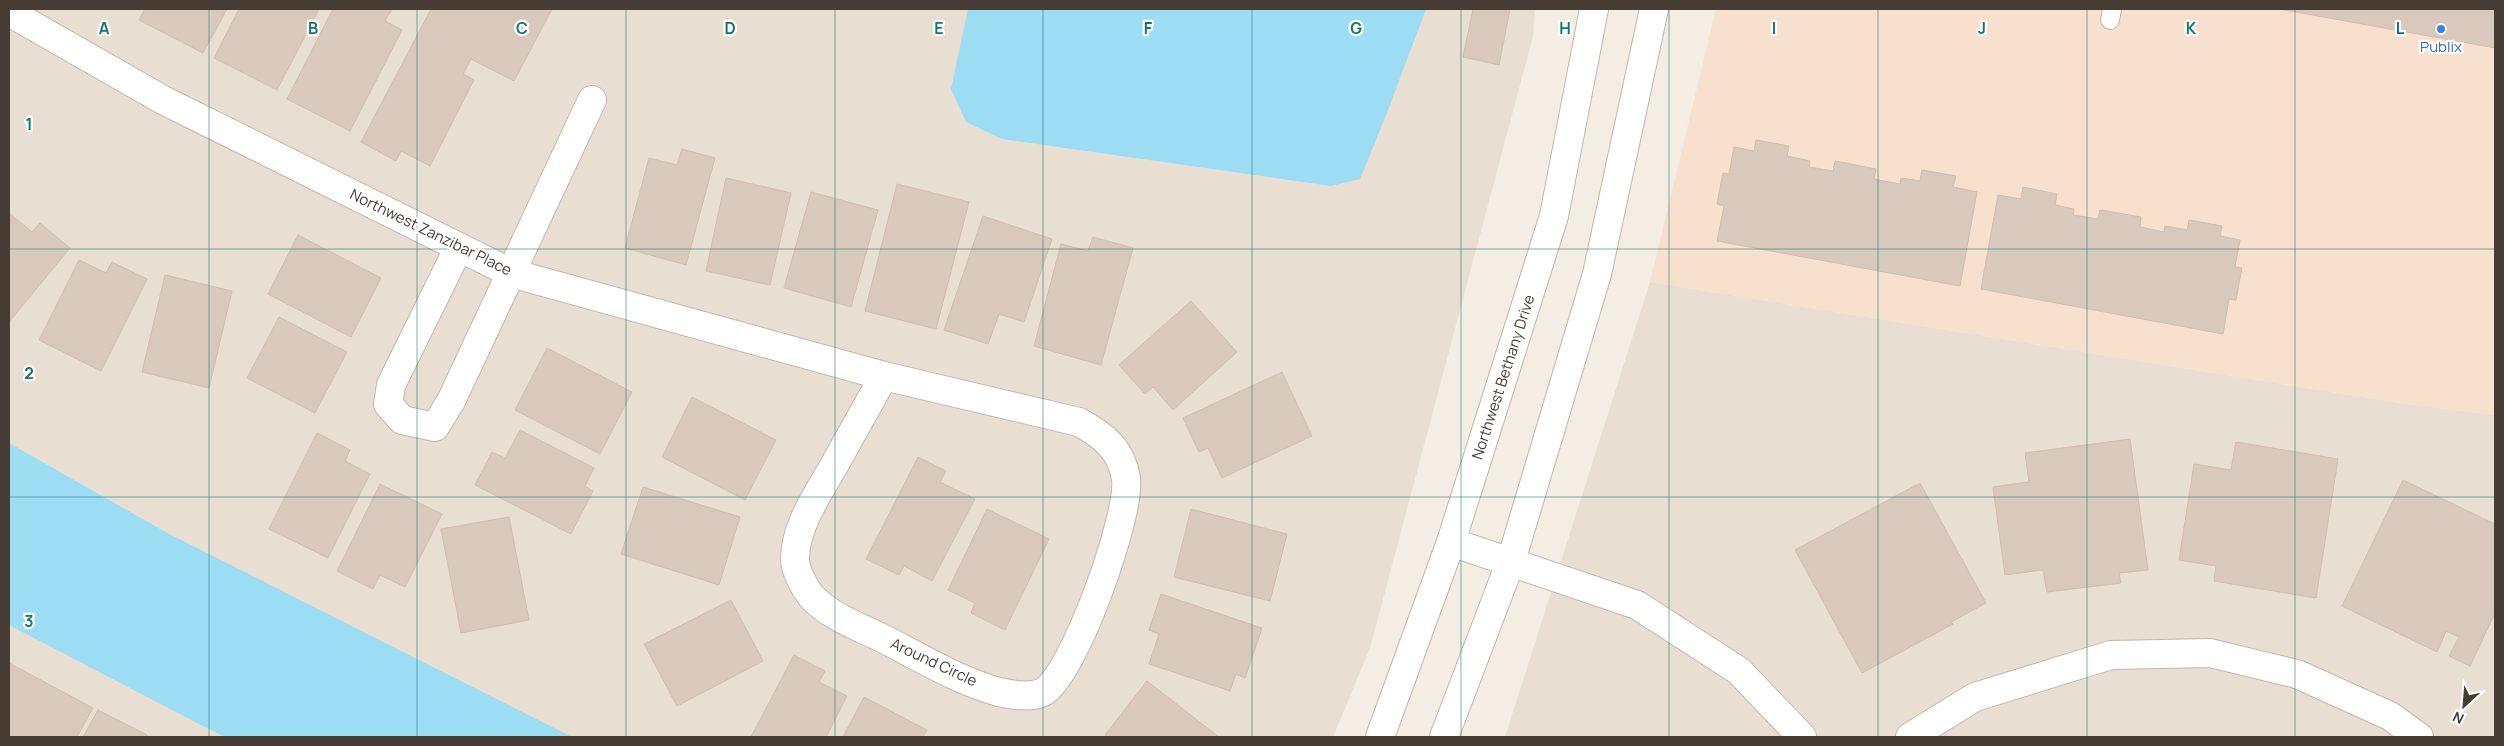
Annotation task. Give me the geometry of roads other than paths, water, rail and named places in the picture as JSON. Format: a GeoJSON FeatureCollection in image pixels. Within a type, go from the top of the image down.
{"type":"FeatureCollection","features":[{"type":"Feature","properties":{"kind":"street","name":"Northwest Bethany Drive"},"geometry":{"type":"LineString","coordinates":[[1380,737],[1451,542],[1554,216],[1594,9]]}},
{"type":"Feature","properties":{"kind":"street"},"geometry":{"type":"LineString","coordinates":[[1444,737],[1510,561],[1597,274],[1654,9]]}},
{"type":"Feature","properties":{"kind":"street","name":"Northwest Zanzibar Place"},"geometry":{"type":"LineString","coordinates":[[9,12],[163,100],[511,273],[884,376]]}},
{"type":"Feature","properties":{"kind":"street"},"geometry":{"type":"LineString","coordinates":[[459,247],[391,385],[388,404],[402,420],[435,426],[451,401],[592,100]]}},
{"type":"Feature","properties":{"kind":"street","name":"Around Circle"},"geometry":{"type":"LineString","coordinates":[[884,376],[1079,422],[1096,431],[1110,443],[1121,458],[1126,480],[1126,498],[1094,603],[1069,661],[1056,682],[1042,692],[1026,696],[999,692],[945,670],[831,612],[811,595],[800,577],[795,561],[796,544],[811,506],[884,376]]}},
{"type":"Feature","properties":{"kind":"street"},"geometry":{"type":"LineString","coordinates":[[1451,542],[1637,605],[1739,671],[1802,737]]}},
{"type":"Feature","properties":{"kind":"street"},"geometry":{"type":"LineString","coordinates":[[1910,737],[1975,697],[2111,656],[2210,653],[2297,674],[2390,716],[2419,737]]}},
{"type":"Feature","properties":{"kind":"water"},"geometry":{"type":"Polygon","coordinates":[[[968,9],[1426,9],[1360,179],[1331,186],[1002,139],[966,122],[951,89],[968,9]]]}},
{"type":"Feature","properties":{"kind":"water"},"geometry":{"type":"Polygon","coordinates":[[[9,443],[169,534],[572,737],[225,737],[9,625],[9,443]]]}},
{"type":"Feature","properties":{"kind":"place","name":"Publix"},"geometry":{"type":"Point","coordinates":[2441,29]}}]}
